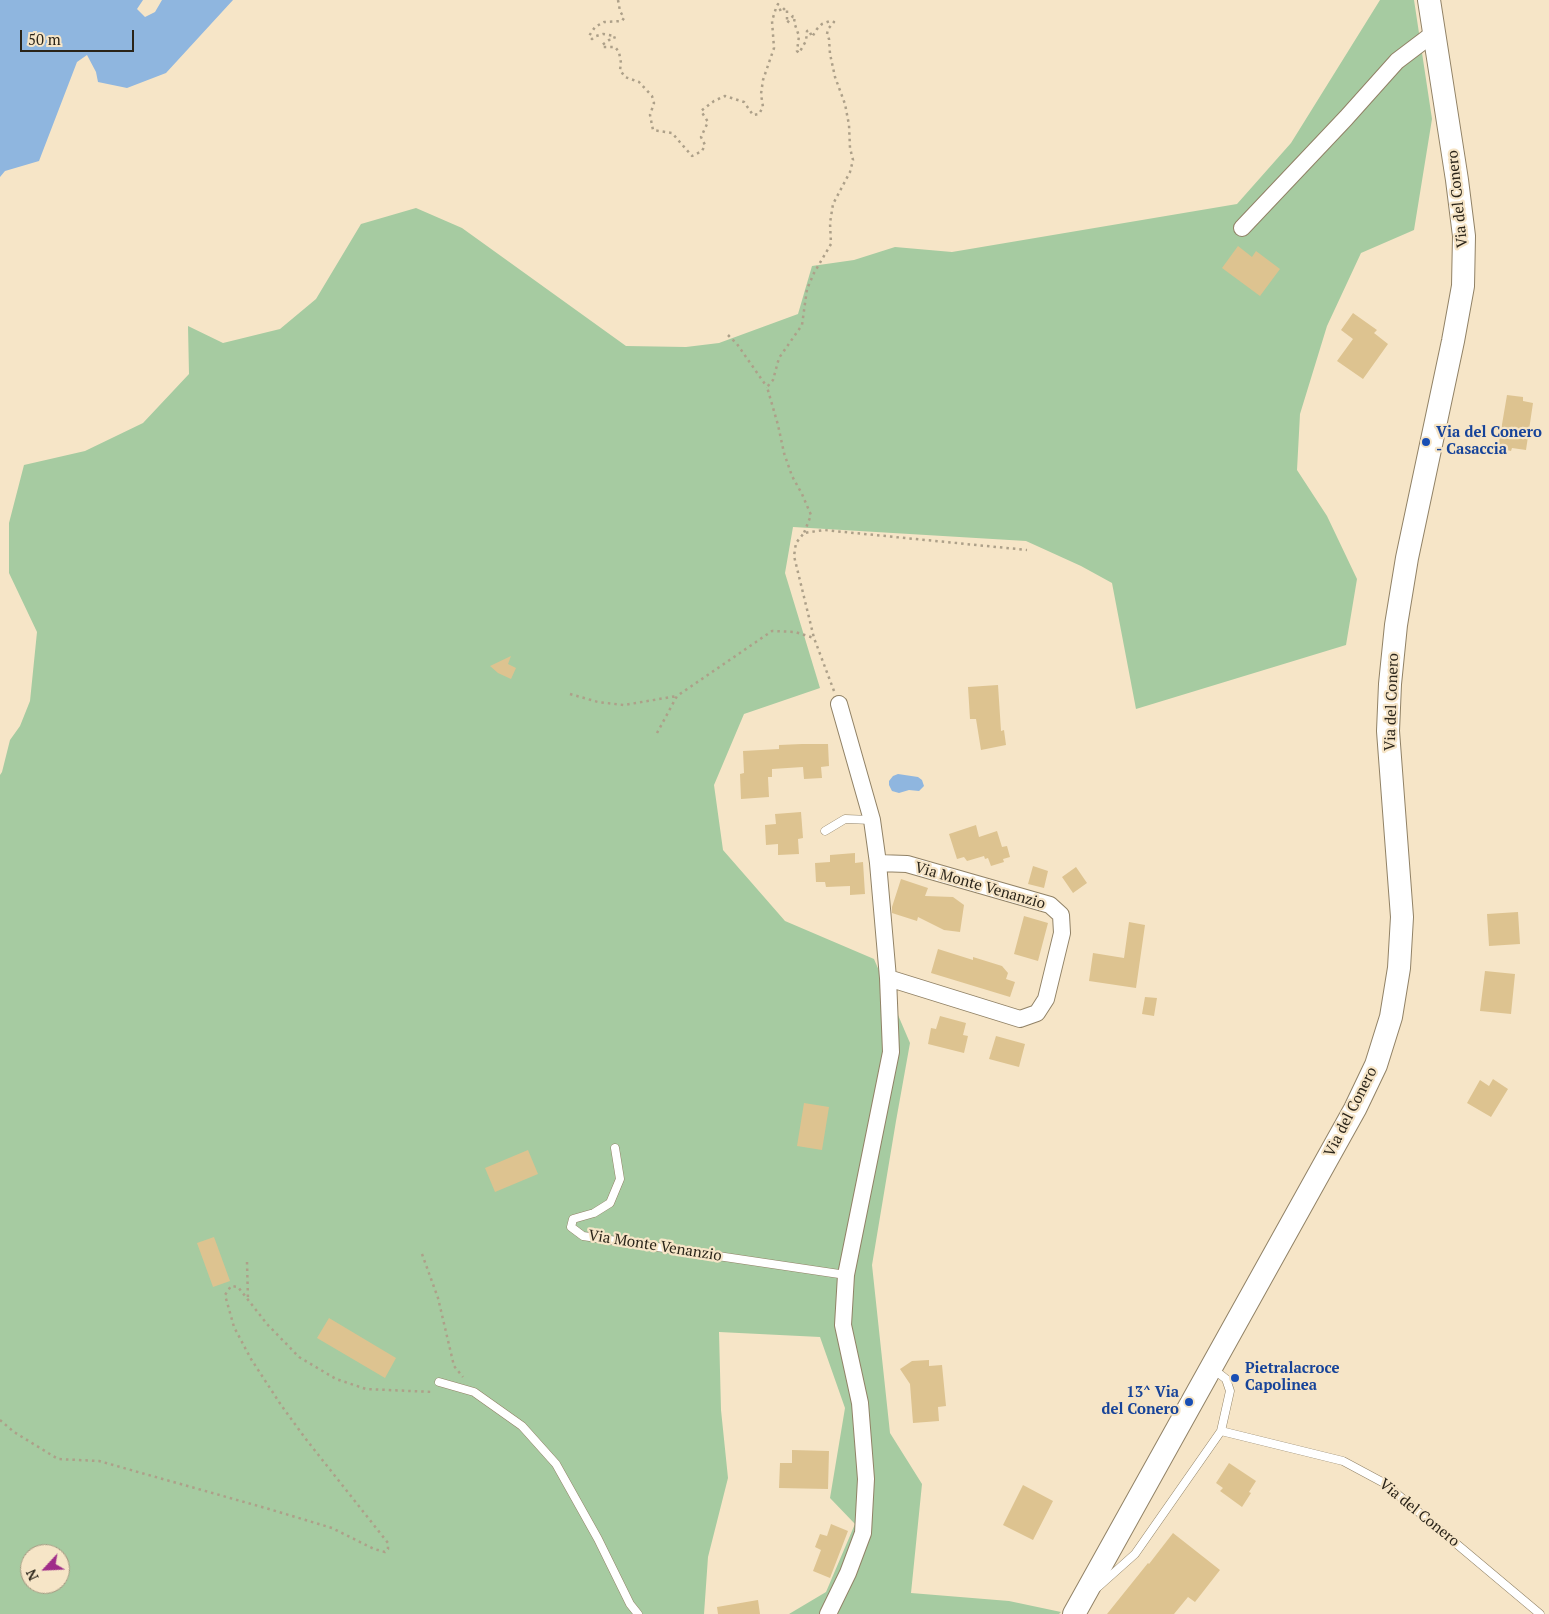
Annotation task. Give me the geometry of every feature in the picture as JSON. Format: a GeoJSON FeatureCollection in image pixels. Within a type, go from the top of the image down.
{"type":"FeatureCollection","features":[{"type":"Feature","properties":{"kind":"main road","name":"Via del Conero"},"geometry":{"type":"LineString","coordinates":[[1078,1608],[1355,1109],[1376,1065],[1391,1017],[1399,968],[1402,917],[1388,731],[1391,674],[1396,625],[1408,558],[1463,286],[1464,236],[1429,0]]}},
{"type":"Feature","properties":{"kind":"street"},"geometry":{"type":"LineString","coordinates":[[1242,228],[1346,118],[1397,60],[1434,33]]}},
{"type":"Feature","properties":{"kind":"street"},"geometry":{"type":"LineString","coordinates":[[828,1614],[848,1573],[863,1533],[866,1479],[860,1403],[843,1325],[846,1275],[891,1052],[888,978],[878,862],[872,820],[839,704]]}},
{"type":"Feature","properties":{"kind":"street","name":"Via Monte Venanzio"},"geometry":{"type":"LineString","coordinates":[[878,862],[907,864],[1050,905],[1061,915],[1062,933],[1046,999],[1037,1012],[1020,1019],[888,978]]}},
{"type":"Feature","properties":{"kind":"lane"},"geometry":{"type":"LineString","coordinates":[[825,831],[845,819],[872,820]]}},
{"type":"Feature","properties":{"kind":"lane","name":"Via Monte Venanzio"},"geometry":{"type":"LineString","coordinates":[[615,1148],[620,1180],[610,1203],[594,1212],[573,1219],[572,1227],[583,1236],[846,1275]]}},
{"type":"Feature","properties":{"kind":"lane","name":"Via del Conero"},"geometry":{"type":"LineString","coordinates":[[1078,1608],[1135,1554],[1221,1431],[1230,1391],[1226,1379],[1211,1368]]}},
{"type":"Feature","properties":{"kind":"lane"},"geometry":{"type":"LineString","coordinates":[[438,1382],[474,1392],[522,1426],[556,1464],[598,1539],[630,1604],[638,1614]]}},
{"type":"Feature","properties":{"kind":"lane","name":"Via del Conero"},"geometry":{"type":"LineString","coordinates":[[1221,1431],[1343,1461],[1384,1483],[1540,1614]]}},
{"type":"Feature","properties":{"kind":"path"},"geometry":{"type":"LineString","coordinates":[[618,0],[620,11],[624,18],[622,21],[604,22],[595,27],[590,36],[592,39],[603,34],[614,36],[614,39],[602,45],[603,47],[615,47],[621,63],[620,70],[625,77],[639,82],[652,96],[654,103],[650,115],[653,130],[672,133],[692,156],[702,151],[706,145],[700,137],[708,122],[702,111],[714,101],[725,96],[744,102],[753,116],[759,114],[763,107],[761,94],[763,80],[774,48],[772,21],[778,4],[781,12],[785,8],[787,9],[787,24],[793,16],[795,17],[794,22],[798,36],[799,53],[806,41],[807,31],[809,30],[812,37],[817,28],[822,24],[830,21],[834,22],[828,29],[830,54],[835,77],[845,104],[853,160],[850,172],[836,195],[830,223],[832,244],[814,273],[807,289],[802,324],[779,358],[773,380],[767,387]]}},
{"type":"Feature","properties":{"kind":"path"},"geometry":{"type":"LineString","coordinates":[[728,335],[737,344],[767,387],[784,453],[792,476],[811,514],[804,533],[796,543],[794,556],[814,638],[839,704]]}},
{"type":"Feature","properties":{"kind":"path"},"geometry":{"type":"LineString","coordinates":[[804,533],[824,530],[1027,550]]}},
{"type":"Feature","properties":{"kind":"path"},"geometry":{"type":"LineString","coordinates":[[570,694],[598,702],[624,705],[677,696],[772,631],[795,632],[814,638]]}},
{"type":"Feature","properties":{"kind":"path"},"geometry":{"type":"LineString","coordinates":[[657,733],[677,696]]}},
{"type":"Feature","properties":{"kind":"path"},"geometry":{"type":"LineString","coordinates":[[422,1254],[438,1298],[454,1366],[474,1392]]}},
{"type":"Feature","properties":{"kind":"path"},"geometry":{"type":"LineString","coordinates":[[247,1262],[249,1302]]}},
{"type":"Feature","properties":{"kind":"path"},"geometry":{"type":"LineString","coordinates":[[0,1420],[14,1432],[58,1459],[99,1461],[332,1528],[374,1549],[385,1552],[388,1549],[388,1543],[305,1438],[251,1359],[234,1327],[225,1295],[231,1286],[238,1287],[266,1324],[299,1357],[336,1379],[366,1390],[434,1392]]}},
{"type":"Feature","properties":{"kind":"green space"},"geometry":{"type":"Polygon","coordinates":[[[1380,0],[1414,0],[1432,119],[1414,230],[1361,253],[1327,326],[1300,414],[1297,470],[1327,516],[1357,579],[1346,645],[1136,709],[1112,583],[1081,566],[1026,541],[793,527],[785,573],[820,688],[744,714],[714,785],[723,850],[785,921],[874,959],[910,1043],[872,1265],[890,1433],[922,1484],[911,1593],[1009,1601],[1061,1612],[1059,1614],[789,1614],[826,1592],[855,1524],[830,1498],[845,1408],[820,1337],[719,1332],[721,1410],[728,1478],[708,1557],[704,1614],[0,1614],[0,775],[10,740],[20,726],[30,701],[37,632],[9,573],[9,523],[24,465],[85,451],[143,423],[189,374],[188,326],[223,343],[280,329],[316,299],[361,224],[416,208],[462,228],[626,346],[686,347],[719,343],[798,314],[812,266],[854,260],[895,247],[952,252],[1237,204],[1291,143],[1380,0]]]}},
{"type":"Feature","properties":{"kind":"water"},"geometry":{"type":"Polygon","coordinates":[[[0,0],[143,0],[137,9],[145,17],[155,12],[162,0],[233,0],[166,73],[127,88],[98,82],[96,72],[87,55],[77,62],[39,161],[5,171],[0,177],[0,0]]]}},
{"type":"Feature","properties":{"kind":"water"},"geometry":{"type":"Polygon","coordinates":[[[898,774],[918,777],[922,780],[924,786],[919,791],[909,790],[899,793],[892,791],[889,781],[898,774]]]}},
{"type":"Feature","properties":{"kind":"building"},"geometry":{"type":"Polygon","coordinates":[[[1238,246],[1252,257],[1256,251],[1280,269],[1260,296],[1222,268],[1238,246]]]}},
{"type":"Feature","properties":{"kind":"building"},"geometry":{"type":"Polygon","coordinates":[[[1353,313],[1377,330],[1374,333],[1388,344],[1363,379],[1337,361],[1353,339],[1341,330],[1353,313]]]}},
{"type":"Feature","properties":{"kind":"building"},"geometry":{"type":"Polygon","coordinates":[[[1507,395],[1523,397],[1523,401],[1533,403],[1526,450],[1512,448],[1511,451],[1498,448],[1507,395]]]}},
{"type":"Feature","properties":{"kind":"building"},"geometry":{"type":"Polygon","coordinates":[[[511,656],[508,664],[516,668],[511,679],[498,673],[490,666],[511,656]]]}},
{"type":"Feature","properties":{"kind":"building"},"geometry":{"type":"Polygon","coordinates":[[[998,685],[1001,731],[1004,730],[1006,745],[981,750],[976,719],[970,719],[968,687],[998,685]]]}},
{"type":"Feature","properties":{"kind":"building"},"geometry":{"type":"Polygon","coordinates":[[[828,744],[829,766],[821,767],[822,778],[804,779],[803,767],[772,769],[772,777],[768,777],[769,797],[741,799],[740,774],[744,773],[743,751],[779,749],[779,745],[828,744]]]}},
{"type":"Feature","properties":{"kind":"building"},"geometry":{"type":"Polygon","coordinates":[[[801,812],[803,838],[798,839],[799,854],[778,855],[778,844],[766,845],[765,825],[776,824],[775,814],[801,812]]]}},
{"type":"Feature","properties":{"kind":"building"},"geometry":{"type":"Polygon","coordinates":[[[976,825],[979,837],[997,831],[1002,847],[1007,846],[1010,857],[1003,859],[1004,862],[991,866],[988,858],[985,859],[984,856],[967,861],[964,857],[957,859],[949,834],[976,825]]]}},
{"type":"Feature","properties":{"kind":"building"},"geometry":{"type":"Polygon","coordinates":[[[855,853],[855,863],[863,862],[865,894],[850,895],[850,886],[826,887],[825,882],[816,882],[815,863],[830,862],[830,855],[855,853]]]}},
{"type":"Feature","properties":{"kind":"building"},"geometry":{"type":"Polygon","coordinates":[[[1033,866],[1048,871],[1044,888],[1028,884],[1033,866]]]}},
{"type":"Feature","properties":{"kind":"building"},"geometry":{"type":"Polygon","coordinates":[[[1076,867],[1087,883],[1073,893],[1062,877],[1076,867]]]}},
{"type":"Feature","properties":{"kind":"building"},"geometry":{"type":"Polygon","coordinates":[[[901,879],[928,888],[925,896],[953,897],[964,905],[960,932],[944,930],[918,917],[917,921],[892,913],[892,907],[901,879]]]}},
{"type":"Feature","properties":{"kind":"building"},"geometry":{"type":"Polygon","coordinates":[[[1518,912],[1520,944],[1489,946],[1487,914],[1518,912]]]}},
{"type":"Feature","properties":{"kind":"building"},"geometry":{"type":"Polygon","coordinates":[[[1024,916],[1048,923],[1038,961],[1014,954],[1024,916]]]}},
{"type":"Feature","properties":{"kind":"building"},"geometry":{"type":"Polygon","coordinates":[[[1129,922],[1145,925],[1136,988],[1089,981],[1093,953],[1124,958],[1129,922]]]}},
{"type":"Feature","properties":{"kind":"building"},"geometry":{"type":"Polygon","coordinates":[[[938,949],[973,960],[973,957],[1002,966],[1008,973],[1006,979],[1015,982],[1010,997],[931,973],[938,949]]]}},
{"type":"Feature","properties":{"kind":"building"},"geometry":{"type":"Polygon","coordinates":[[[1485,971],[1515,974],[1511,1014],[1480,1011],[1485,971]]]}},
{"type":"Feature","properties":{"kind":"building"},"geometry":{"type":"Polygon","coordinates":[[[1145,997],[1157,998],[1154,1016],[1142,1014],[1145,997]]]}},
{"type":"Feature","properties":{"kind":"building"},"geometry":{"type":"Polygon","coordinates":[[[940,1016],[966,1023],[963,1035],[968,1036],[964,1053],[928,1044],[931,1028],[936,1029],[940,1016]]]}},
{"type":"Feature","properties":{"kind":"building"},"geometry":{"type":"Polygon","coordinates":[[[996,1036],[1025,1044],[1019,1067],[989,1059],[996,1036]]]}},
{"type":"Feature","properties":{"kind":"building"},"geometry":{"type":"Polygon","coordinates":[[[1493,1079],[1508,1089],[1491,1117],[1467,1103],[1480,1080],[1489,1086],[1493,1079]]]}},
{"type":"Feature","properties":{"kind":"building"},"geometry":{"type":"Polygon","coordinates":[[[804,1103],[829,1107],[822,1150],[797,1146],[804,1103]]]}},
{"type":"Feature","properties":{"kind":"building"},"geometry":{"type":"Polygon","coordinates":[[[528,1150],[538,1174],[495,1192],[485,1168],[528,1150]]]}},
{"type":"Feature","properties":{"kind":"building"},"geometry":{"type":"Polygon","coordinates":[[[214,1237],[230,1281],[213,1287],[197,1243],[214,1237]]]}},
{"type":"Feature","properties":{"kind":"building"},"geometry":{"type":"Polygon","coordinates":[[[329,1318],[396,1358],[385,1378],[317,1338],[329,1318]]]}},
{"type":"Feature","properties":{"kind":"building"},"geometry":{"type":"Polygon","coordinates":[[[929,1360],[929,1366],[942,1365],[946,1406],[938,1407],[939,1421],[913,1423],[910,1384],[900,1369],[912,1361],[929,1360]]]}},
{"type":"Feature","properties":{"kind":"building"},"geometry":{"type":"Polygon","coordinates":[[[792,1450],[829,1451],[828,1489],[779,1488],[780,1463],[792,1463],[792,1450]]]}},
{"type":"Feature","properties":{"kind":"building"},"geometry":{"type":"Polygon","coordinates":[[[1229,1463],[1256,1481],[1242,1507],[1220,1491],[1223,1488],[1216,1483],[1229,1463]]]}},
{"type":"Feature","properties":{"kind":"building"},"geometry":{"type":"Polygon","coordinates":[[[1023,1485],[1053,1501],[1033,1540],[1003,1525],[1023,1485]]]}},
{"type":"Feature","properties":{"kind":"building"},"geometry":{"type":"Polygon","coordinates":[[[831,1524],[848,1531],[830,1578],[813,1571],[821,1550],[815,1547],[820,1534],[827,1536],[831,1524]]]}},
{"type":"Feature","properties":{"kind":"building"},"geometry":{"type":"Polygon","coordinates":[[[1173,1533],[1220,1570],[1195,1602],[1188,1597],[1174,1614],[1107,1614],[1149,1564],[1173,1533]]]}},
{"type":"Feature","properties":{"kind":"building"},"geometry":{"type":"Polygon","coordinates":[[[758,1600],[760,1614],[718,1614],[717,1607],[758,1600]]]}},
{"type":"Feature","properties":{"kind":"place","name":"Via del Conero - Casaccia"},"geometry":{"type":"Point","coordinates":[1426,442]}},
{"type":"Feature","properties":{"kind":"place","name":"Pietralacroce Capolinea"},"geometry":{"type":"Point","coordinates":[1235,1378]}},
{"type":"Feature","properties":{"kind":"place","name":"13^ Via del Conero"},"geometry":{"type":"Point","coordinates":[1189,1402]}}]}
